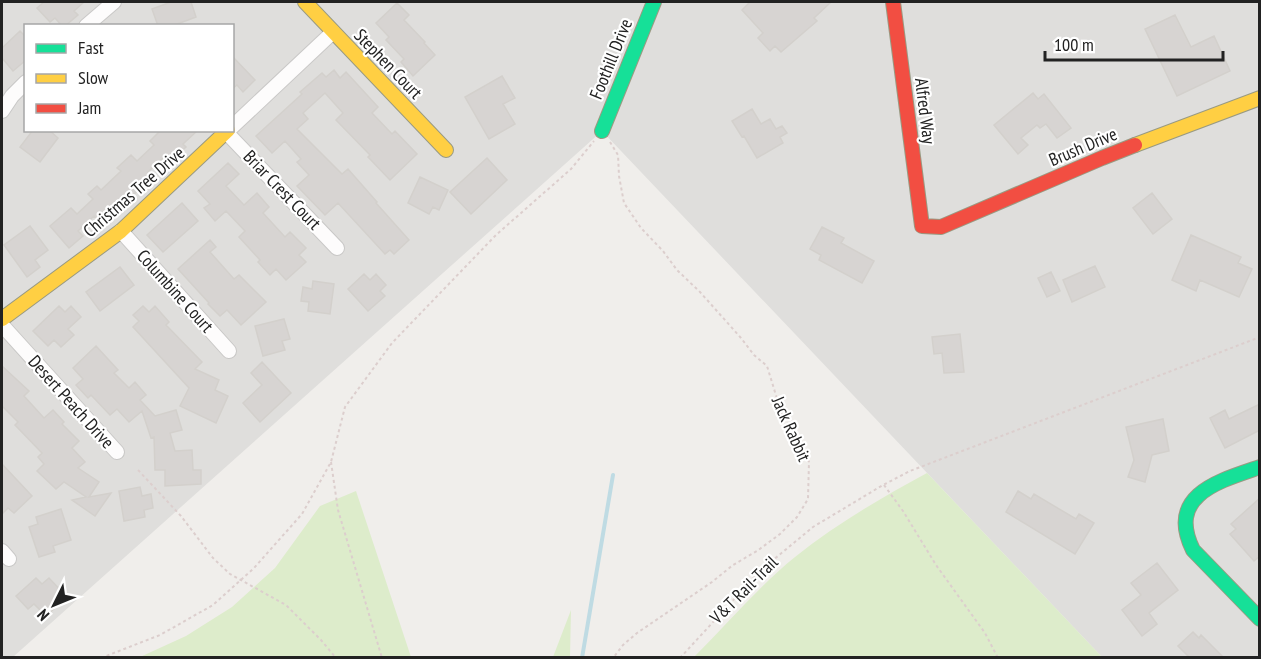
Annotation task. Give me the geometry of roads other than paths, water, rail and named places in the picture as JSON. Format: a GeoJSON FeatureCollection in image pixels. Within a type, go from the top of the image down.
{"type":"FeatureCollection","features":[{"type":"Feature","properties":{"kind":"street"},"geometry":{"type":"LineString","coordinates":[[88,24],[113,2]]}},
{"type":"Feature","properties":{"kind":"street","name":"Stephen Court"},"geometry":{"type":"LineString","coordinates":[[304,2],[446,150]]}},
{"type":"Feature","properties":{"kind":"street","name":"Foothill Drive"},"geometry":{"type":"LineString","coordinates":[[602,130],[654,2]]}},
{"type":"Feature","properties":{"kind":"street","name":"Alfred Way"},"geometry":{"type":"LineString","coordinates":[[893,2],[922,226]]}},
{"type":"Feature","properties":{"kind":"street","name":"Christmas Tree Drive"},"geometry":{"type":"LineString","coordinates":[[234,125],[333,32]]}},
{"type":"Feature","properties":{"kind":"street"},"geometry":{"type":"LineString","coordinates":[[2,111],[7,91],[24,83]]}},
{"type":"Feature","properties":{"kind":"street","name":"Brush Drive"},"geometry":{"type":"LineString","coordinates":[[922,226],[941,227],[1102,158],[1260,98]]}},
{"type":"Feature","properties":{"kind":"street","name":"Christmas Tree Drive"},"geometry":{"type":"LineString","coordinates":[[2,319],[121,231],[227,132]]}},
{"type":"Feature","properties":{"kind":"street","name":"Briar Crest Court"},"geometry":{"type":"LineString","coordinates":[[231,132],[337,248]]}},
{"type":"Feature","properties":{"kind":"street","name":"Columbine Court"},"geometry":{"type":"LineString","coordinates":[[121,231],[229,351]]}},
{"type":"Feature","properties":{"kind":"street","name":"Desert Peach Drive"},"geometry":{"type":"LineString","coordinates":[[2,325],[117,452]]}},
{"type":"Feature","properties":{"kind":"street"},"geometry":{"type":"LineString","coordinates":[[1260,467],[1211,485],[1194,499],[1188,508],[1185,520],[1188,541],[1193,550],[1260,619]]}},
{"type":"Feature","properties":{"kind":"waterway"},"geometry":{"type":"LineString","coordinates":[[582,658],[613,475]]}}]}
